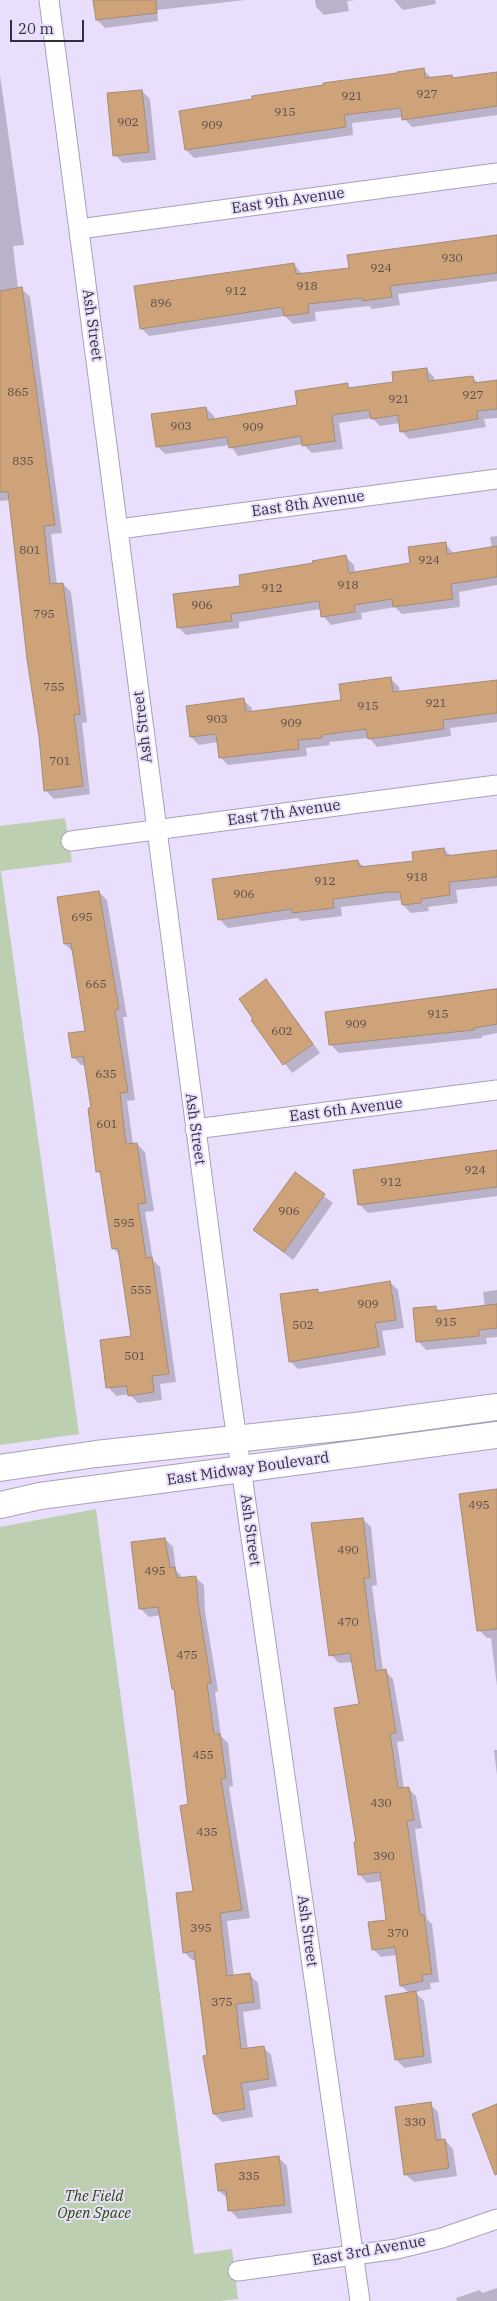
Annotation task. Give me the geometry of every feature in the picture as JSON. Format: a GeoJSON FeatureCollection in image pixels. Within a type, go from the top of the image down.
{"type":"FeatureCollection","features":[{"type":"Feature","properties":{"kind":"main road","name":"East Midway Boulevard"},"geometry":{"type":"LineString","coordinates":[[0,1468],[96,1454],[237,1439],[497,1407]]}},
{"type":"Feature","properties":{"kind":"main road","name":"East Midway Boulevard"},"geometry":{"type":"LineString","coordinates":[[0,1505],[40,1496],[497,1435]]}},
{"type":"Feature","properties":{"kind":"street","name":"Ash Street"},"geometry":{"type":"LineString","coordinates":[[48,0],[119,529],[155,831],[237,1439],[360,2301]]}},
{"type":"Feature","properties":{"kind":"street","name":"East 9th Avenue"},"geometry":{"type":"LineString","coordinates":[[79,229],[497,173]]}},
{"type":"Feature","properties":{"kind":"street","name":"East 8th Avenue"},"geometry":{"type":"LineString","coordinates":[[119,529],[497,479]]}},
{"type":"Feature","properties":{"kind":"street","name":"East 7th Avenue"},"geometry":{"type":"LineString","coordinates":[[71,841],[497,785]]}},
{"type":"Feature","properties":{"kind":"street","name":"East 6th Avenue"},"geometry":{"type":"LineString","coordinates":[[195,1129],[497,1090]]}},
{"type":"Feature","properties":{"kind":"street","name":"East 3rd Avenue"},"geometry":{"type":"LineString","coordinates":[[238,2271],[406,2247],[442,2238],[497,2219]]}},
{"type":"Feature","properties":{"kind":"green space"},"geometry":{"type":"Polygon","coordinates":[[[65,818],[72,862],[1,871],[79,1434],[0,1445],[0,826],[65,818]]]}},
{"type":"Feature","properties":{"kind":"green space","name":"The Field Open Space"},"geometry":{"type":"Polygon","coordinates":[[[96,1509],[194,2254],[232,2249],[238,2299],[220,2301],[0,2301],[0,1527],[96,1509]]]}},
{"type":"Feature","properties":{"kind":"building"},"geometry":{"type":"Polygon","coordinates":[[[93,0],[156,0],[157,13],[96,20],[93,0]]]}},
{"type":"Feature","properties":{"kind":"building"},"geometry":{"type":"Polygon","coordinates":[[[424,68],[425,78],[452,75],[453,78],[497,72],[497,106],[402,120],[401,108],[344,115],[346,127],[185,150],[179,111],[252,99],[252,96],[323,85],[323,83],[424,68]]]}},
{"type":"Feature","properties":{"kind":"building"},"geometry":{"type":"Polygon","coordinates":[[[142,90],[149,152],[113,156],[107,93],[142,90]]]}},
{"type":"Feature","properties":{"kind":"building"},"geometry":{"type":"Polygon","coordinates":[[[497,235],[497,273],[390,286],[392,297],[363,301],[362,298],[308,304],[309,313],[284,316],[282,307],[140,329],[134,286],[294,263],[296,274],[349,268],[347,255],[497,235]]]}},
{"type":"Feature","properties":{"kind":"building"},"geometry":{"type":"Polygon","coordinates":[[[22,287],[55,525],[44,526],[50,584],[63,583],[80,714],[74,715],[83,786],[44,791],[8,492],[0,492],[0,291],[22,287]]]}},
{"type":"Feature","properties":{"kind":"building"},"geometry":{"type":"Polygon","coordinates":[[[427,368],[428,381],[473,376],[474,383],[497,380],[497,409],[477,411],[478,419],[400,432],[398,415],[371,419],[369,410],[332,415],[335,441],[302,446],[301,436],[229,448],[227,437],[156,447],[151,414],[206,407],[208,420],[297,405],[295,391],[348,383],[348,388],[393,382],[392,372],[427,368]]]}},
{"type":"Feature","properties":{"kind":"building"},"geometry":{"type":"Polygon","coordinates":[[[446,542],[447,554],[497,546],[497,577],[451,584],[453,599],[393,607],[392,599],[354,605],[355,612],[321,617],[319,601],[231,614],[232,621],[177,628],[173,594],[240,586],[239,575],[313,563],[312,561],[346,555],[349,573],[410,563],[408,547],[446,542]]]}},
{"type":"Feature","properties":{"kind":"building"},"geometry":{"type":"Polygon","coordinates":[[[391,677],[393,692],[497,680],[497,713],[443,720],[444,729],[368,739],[366,729],[322,735],[322,738],[298,740],[299,749],[219,758],[216,734],[190,737],[186,706],[244,698],[246,712],[341,700],[339,684],[391,677]]]}},
{"type":"Feature","properties":{"kind":"building"},"geometry":{"type":"Polygon","coordinates":[[[444,848],[445,856],[497,850],[497,877],[449,882],[450,895],[421,899],[421,903],[402,905],[400,892],[389,892],[333,899],[334,908],[292,913],[292,909],[218,920],[212,879],[358,860],[359,867],[413,861],[412,852],[444,848]]]}},
{"type":"Feature","properties":{"kind":"building"},"geometry":{"type":"Polygon","coordinates":[[[99,891],[119,1009],[115,1010],[128,1092],[120,1093],[126,1144],[137,1143],[146,1203],[138,1204],[146,1258],[152,1257],[169,1374],[152,1376],[154,1392],[128,1396],[127,1386],[106,1388],[100,1340],[131,1336],[118,1248],[112,1249],[100,1171],[96,1172],[88,1108],[91,1108],[83,1056],[72,1058],[68,1033],[85,1031],[71,943],[64,944],[57,897],[99,891]]]}},
{"type":"Feature","properties":{"kind":"building"},"geometry":{"type":"Polygon","coordinates":[[[266,979],[313,1044],[283,1065],[251,1020],[253,1019],[239,999],[266,979]]]}},
{"type":"Feature","properties":{"kind":"building"},"geometry":{"type":"Polygon","coordinates":[[[497,989],[497,1024],[474,1028],[474,1030],[329,1045],[325,1012],[497,989]]]}},
{"type":"Feature","properties":{"kind":"building"},"geometry":{"type":"Polygon","coordinates":[[[497,1150],[497,1187],[358,1205],[353,1170],[497,1150]]]}},
{"type":"Feature","properties":{"kind":"building"},"geometry":{"type":"Polygon","coordinates":[[[295,1172],[325,1194],[284,1252],[253,1230],[295,1172]]]}},
{"type":"Feature","properties":{"kind":"building"},"geometry":{"type":"Polygon","coordinates":[[[390,1281],[396,1320],[375,1323],[379,1347],[289,1362],[280,1294],[318,1289],[318,1293],[390,1281]]]}},
{"type":"Feature","properties":{"kind":"building"},"geometry":{"type":"Polygon","coordinates":[[[497,1304],[497,1328],[479,1330],[479,1336],[416,1342],[413,1308],[436,1306],[436,1311],[497,1304]]]}},
{"type":"Feature","properties":{"kind":"building"},"geometry":{"type":"Polygon","coordinates":[[[497,1489],[497,1629],[477,1631],[459,1494],[497,1489]]]}},
{"type":"Feature","properties":{"kind":"building"},"geometry":{"type":"Polygon","coordinates":[[[363,1518],[370,1578],[364,1578],[376,1671],[386,1669],[396,1733],[390,1734],[398,1788],[409,1787],[414,1820],[407,1821],[420,1915],[424,1915],[432,1974],[422,1975],[423,1981],[400,1986],[395,1947],[372,1950],[368,1922],[386,1920],[380,1872],[358,1875],[354,1842],[356,1842],[334,1708],[359,1704],[350,1653],[329,1656],[311,1523],[363,1518]]]}},
{"type":"Feature","properties":{"kind":"building"},"geometry":{"type":"Polygon","coordinates":[[[165,1538],[170,1568],[175,1567],[177,1578],[196,1576],[198,1602],[211,1683],[207,1684],[214,1734],[220,1734],[226,1778],[221,1779],[242,1910],[220,1913],[227,1976],[250,1973],[254,2002],[236,2004],[241,2049],[264,2046],[269,2079],[241,2083],[245,2109],[213,2114],[203,2056],[207,2055],[194,1951],[183,1953],[176,1893],[193,1891],[180,1806],[188,1804],[174,1689],[172,1689],[158,1607],[139,1609],[131,1542],[165,1538]]]}},
{"type":"Feature","properties":{"kind":"building"},"geometry":{"type":"Polygon","coordinates":[[[416,1991],[424,2056],[395,2060],[385,1996],[416,1991]]]}},
{"type":"Feature","properties":{"kind":"building"},"geometry":{"type":"Polygon","coordinates":[[[431,2102],[436,2140],[445,2139],[449,2168],[404,2175],[395,2107],[431,2102]]]}},
{"type":"Feature","properties":{"kind":"building"},"geometry":{"type":"Polygon","coordinates":[[[497,2104],[497,2174],[495,2175],[472,2114],[497,2104]]]}},
{"type":"Feature","properties":{"kind":"building"},"geometry":{"type":"Polygon","coordinates":[[[279,2156],[285,2205],[228,2211],[226,2190],[218,2191],[215,2164],[279,2156]]]}}]}
